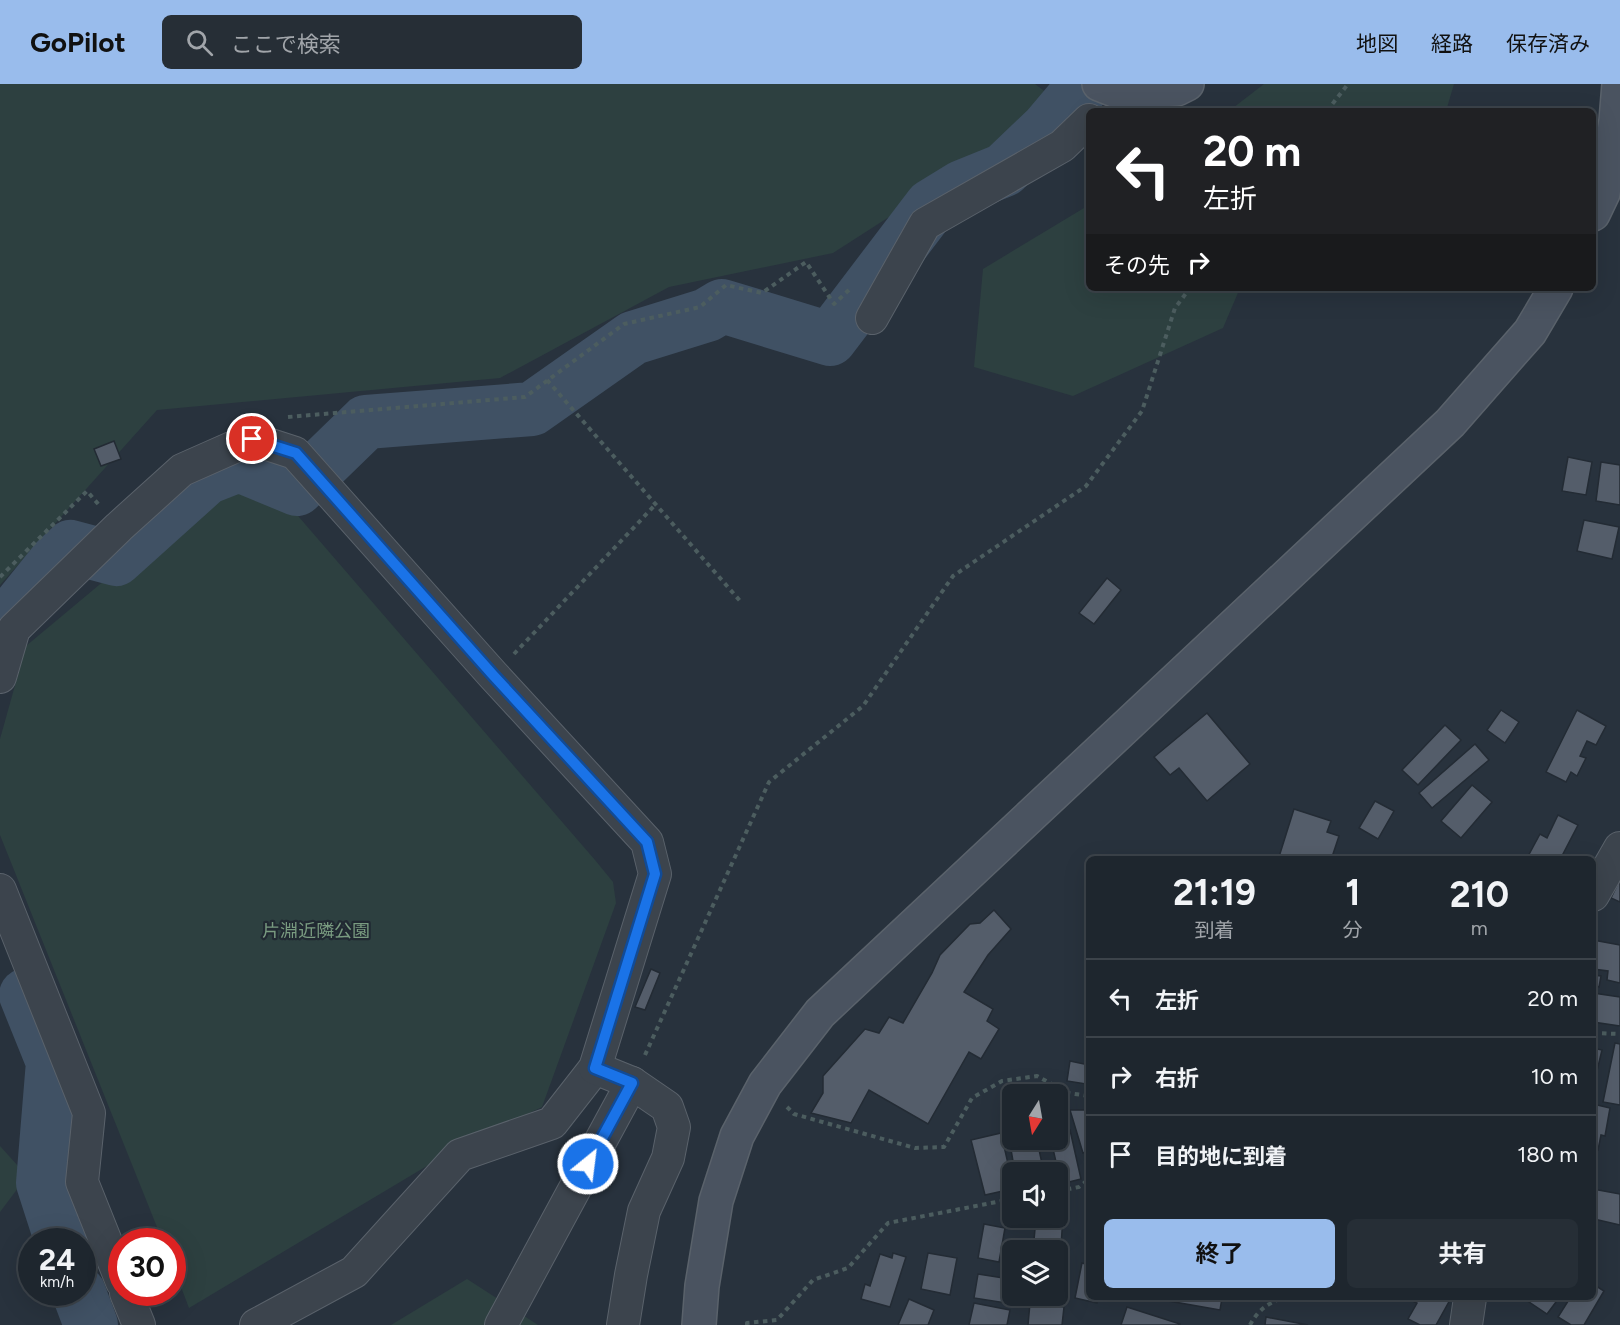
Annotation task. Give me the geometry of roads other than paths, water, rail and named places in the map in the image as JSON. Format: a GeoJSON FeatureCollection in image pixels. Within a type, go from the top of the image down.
{"type":"FeatureCollection","features":[{"type":"Feature","properties":{"kind":"street"},"geometry":{"type":"LineString","coordinates":[[1106,96],[1176,89],[1187,84]]}},
{"type":"Feature","properties":{"kind":"street"},"geometry":{"type":"LineString","coordinates":[[1596,208],[1603,193],[1617,121],[1619,84]]}},
{"type":"Feature","properties":{"kind":"street"},"geometry":{"type":"LineString","coordinates":[[872,318],[925,224],[1062,146],[1086,123]]}},
{"type":"Feature","properties":{"kind":"street"},"geometry":{"type":"LineString","coordinates":[[699,1325],[702,1286],[717,1201],[737,1136],[765,1084],[820,1013],[1450,423],[1530,332],[1554,291]]}},
{"type":"Feature","properties":{"kind":"street"},"geometry":{"type":"LineString","coordinates":[[0,677],[14,629],[119,527],[182,470],[252,439],[296,453],[493,675],[647,842],[655,874],[595,1068],[552,1123],[460,1155],[354,1272],[256,1325]]}},
{"type":"Feature","properties":{"kind":"street"},"geometry":{"type":"LineString","coordinates":[[1596,890],[1620,848]]}},
{"type":"Feature","properties":{"kind":"street"},"geometry":{"type":"LineString","coordinates":[[0,890],[89,1113],[82,1182],[108,1247]]}},
{"type":"Feature","properties":{"kind":"street"},"geometry":{"type":"LineString","coordinates":[[595,1068],[632,1083],[667,1107],[674,1127],[668,1158],[644,1211],[623,1325]]}},
{"type":"Feature","properties":{"kind":"street"},"geometry":{"type":"LineString","coordinates":[[501,1325],[632,1083]]}},
{"type":"Feature","properties":{"kind":"street"},"geometry":{"type":"LineString","coordinates":[[1466,1325],[1470,1300]]}},
{"type":"Feature","properties":{"kind":"street"},"geometry":{"type":"LineString","coordinates":[[131,1306],[139,1325]]}},
{"type":"Feature","properties":{"kind":"waterway"},"geometry":{"type":"LineString","coordinates":[[0,631],[57,560],[71,547],[116,559],[206,478],[239,465],[297,489],[366,422],[532,409],[633,338],[707,315],[722,306],[830,339],[931,206],[962,187],[1004,170],[1048,128],[1085,84]]}},
{"type":"Feature","properties":{"kind":"waterway"},"geometry":{"type":"LineString","coordinates":[[26,995],[53,1062],[43,1183],[57,1228]]}},
{"type":"Feature","properties":{"kind":"waterway"},"geometry":{"type":"LineString","coordinates":[[84,1306],[91,1325]]}},
{"type":"Feature","properties":{"kind":"park label","name":"片淵近隣公園"},"geometry":{"type":"Point","coordinates":[316,931]}}]}
